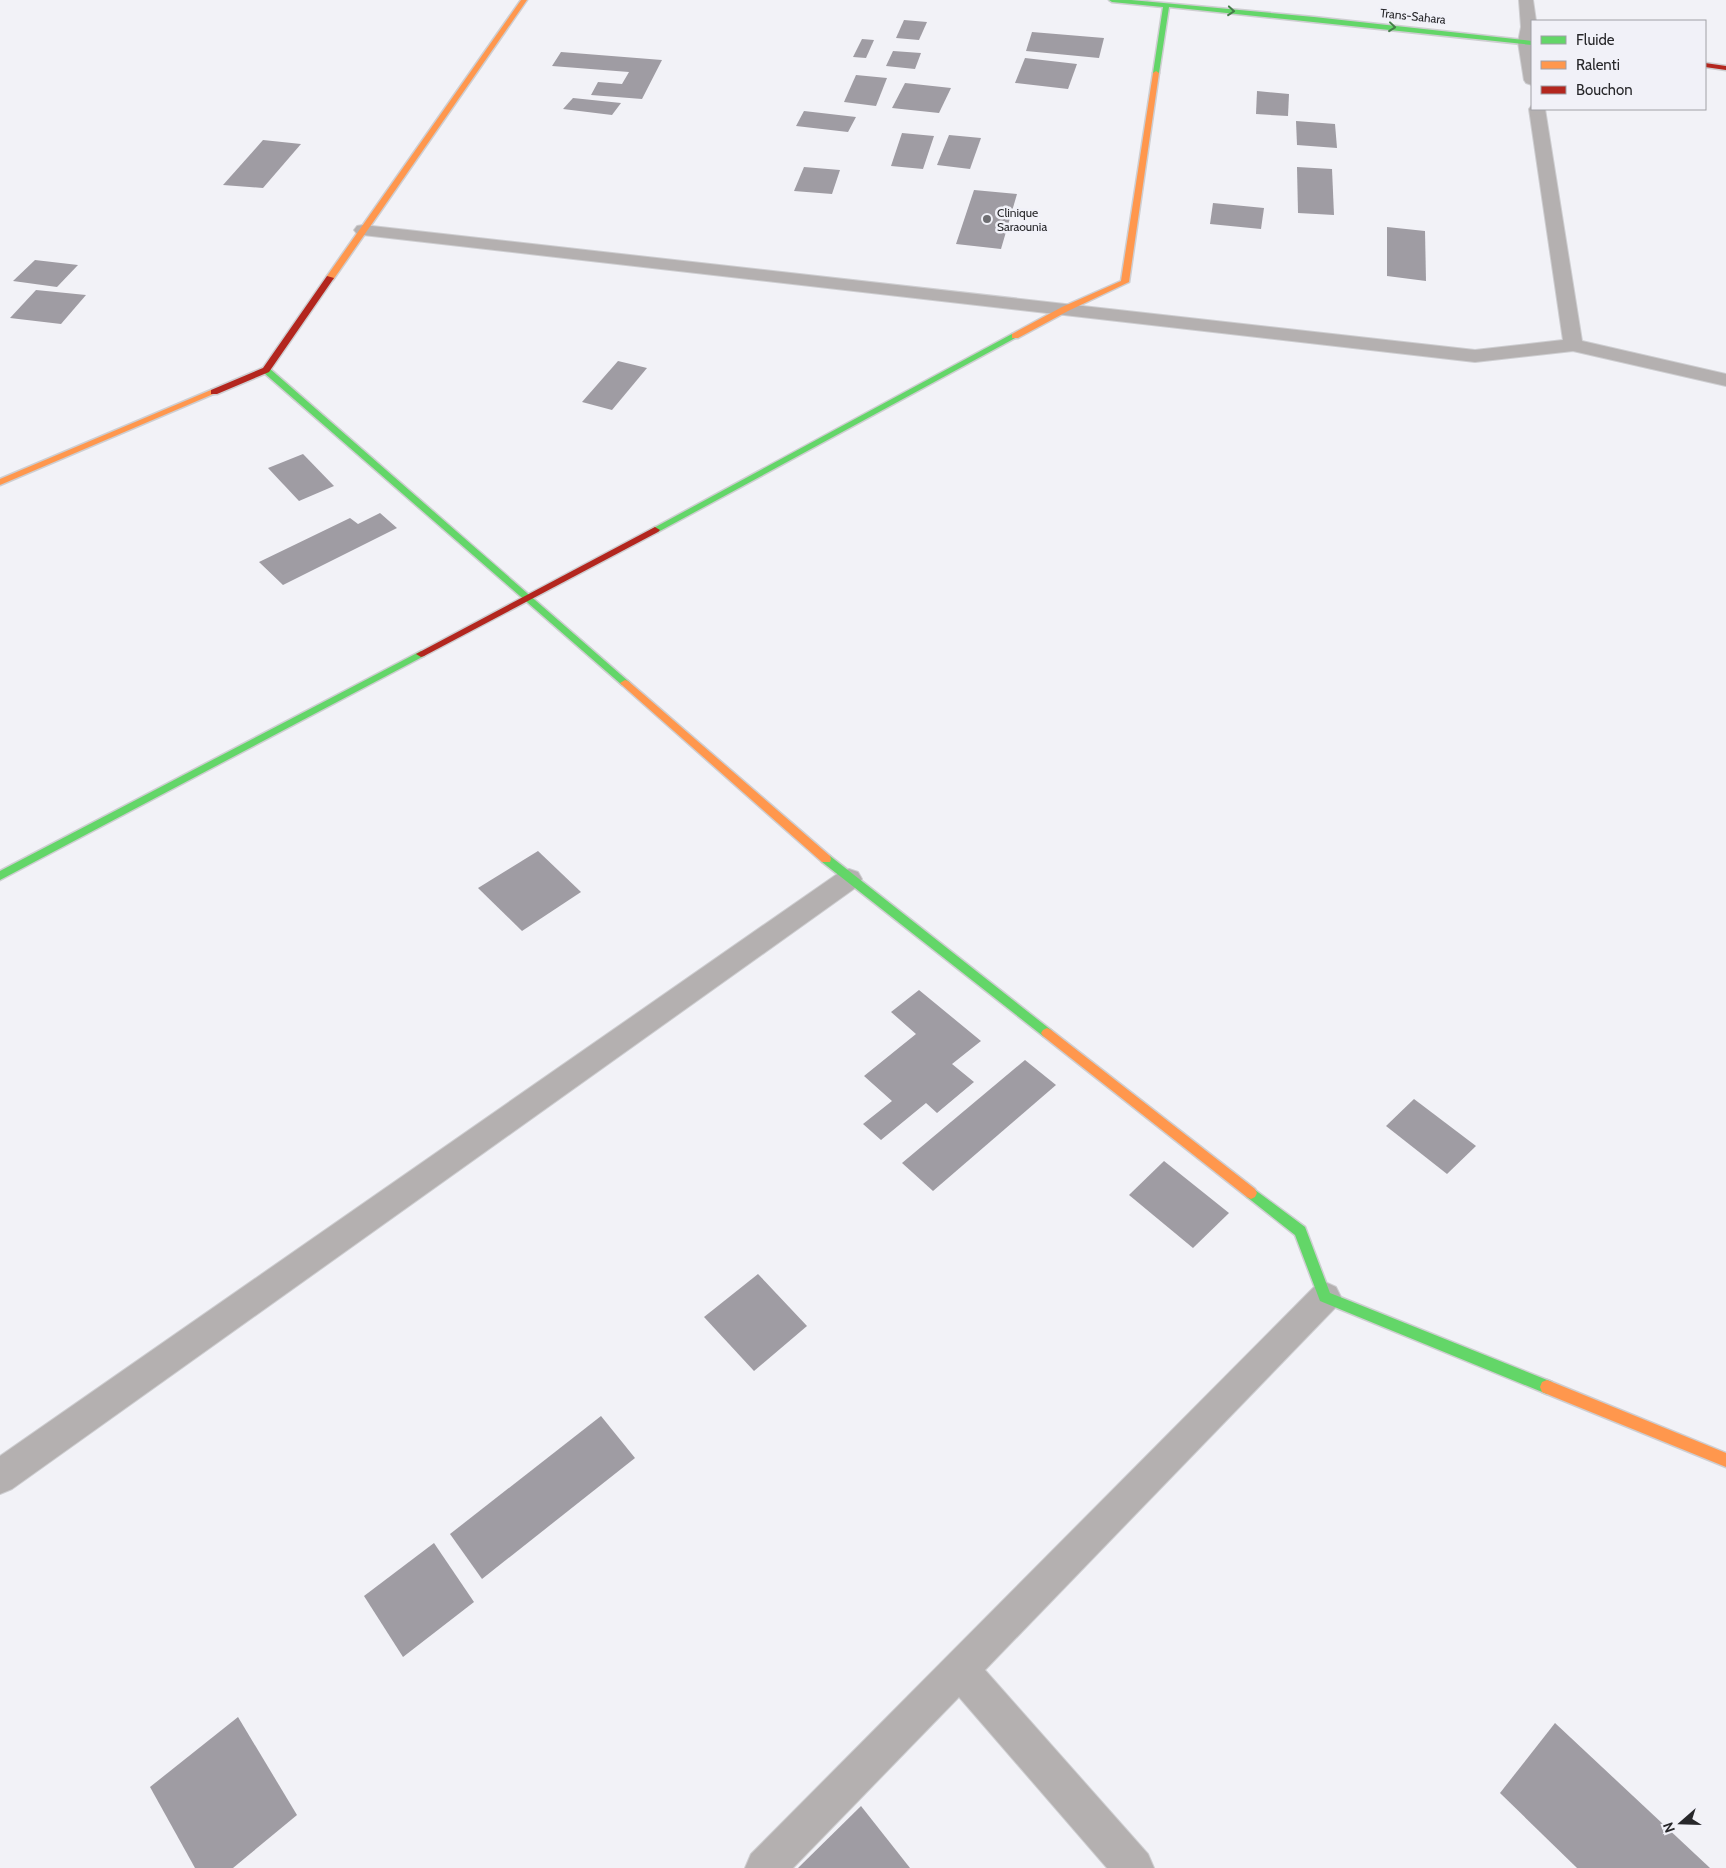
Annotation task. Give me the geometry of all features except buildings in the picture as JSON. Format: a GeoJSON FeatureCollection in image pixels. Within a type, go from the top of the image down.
{"type":"FeatureCollection","features":[{"type":"Feature","properties":{"kind":"street"},"geometry":{"type":"LineString","coordinates":[[0,482],[266,370],[524,0]]}},
{"type":"Feature","properties":{"kind":"street","name":"Trans-Sahara"},"geometry":{"type":"LineString","coordinates":[[1112,0],[1528,33]]}},
{"type":"Feature","properties":{"kind":"street"},"geometry":{"type":"LineString","coordinates":[[1526,0],[1531,68]]}},
{"type":"Feature","properties":{"kind":"street"},"geometry":{"type":"LineString","coordinates":[[0,876],[527,598],[1065,310],[1124,282],[1166,5]]}},
{"type":"Feature","properties":{"kind":"street"},"geometry":{"type":"LineString","coordinates":[[1706,65],[1726,68]]}},
{"type":"Feature","properties":{"kind":"street"},"geometry":{"type":"LineString","coordinates":[[1537,110],[1573,345]]}},
{"type":"Feature","properties":{"kind":"street"},"geometry":{"type":"LineString","coordinates":[[363,230],[1475,356],[1573,345],[1726,380]]}},
{"type":"Feature","properties":{"kind":"street"},"geometry":{"type":"LineString","coordinates":[[266,370],[849,879],[1300,1231],[1325,1297],[1726,1460]]}},
{"type":"Feature","properties":{"kind":"street"},"geometry":{"type":"LineString","coordinates":[[0,1477],[849,879]]}},
{"type":"Feature","properties":{"kind":"street"},"geometry":{"type":"LineString","coordinates":[[765,1868],[1325,1297]]}},
{"type":"Feature","properties":{"kind":"street"},"geometry":{"type":"LineString","coordinates":[[960,1670],[1134,1868]]}},
{"type":"Feature","properties":{"kind":"traffic: fast"},"geometry":{"type":"LineString","coordinates":[[1112,0],[1314,19],[1531,43]]}},
{"type":"Feature","properties":{"kind":"traffic: fast"},"geometry":{"type":"LineString","coordinates":[[1156,73],[1166,5]]}},
{"type":"Feature","properties":{"kind":"traffic: fast"},"geometry":{"type":"LineString","coordinates":[[655,530],[1015,336]]}},
{"type":"Feature","properties":{"kind":"traffic: fast"},"geometry":{"type":"LineString","coordinates":[[266,370],[625,683]]}},
{"type":"Feature","properties":{"kind":"traffic: fast"},"geometry":{"type":"LineString","coordinates":[[0,876],[421,654]]}},
{"type":"Feature","properties":{"kind":"traffic: fast"},"geometry":{"type":"LineString","coordinates":[[826,859],[1047,1033]]}},
{"type":"Feature","properties":{"kind":"traffic: fast"},"geometry":{"type":"LineString","coordinates":[[1251,1193],[1300,1231],[1325,1297],[1547,1387]]}},
{"type":"Feature","properties":{"kind":"traffic: slow"},"geometry":{"type":"LineString","coordinates":[[330,278],[524,0]]}},
{"type":"Feature","properties":{"kind":"traffic: slow"},"geometry":{"type":"LineString","coordinates":[[1015,336],[1065,309],[1125,282],[1156,73]]}},
{"type":"Feature","properties":{"kind":"traffic: slow"},"geometry":{"type":"LineString","coordinates":[[0,482],[214,392]]}},
{"type":"Feature","properties":{"kind":"traffic: slow"},"geometry":{"type":"LineString","coordinates":[[625,683],[826,859]]}},
{"type":"Feature","properties":{"kind":"traffic: slow"},"geometry":{"type":"LineString","coordinates":[[1047,1033],[1251,1193]]}},
{"type":"Feature","properties":{"kind":"traffic: slow"},"geometry":{"type":"LineString","coordinates":[[1547,1387],[1726,1460]]}},
{"type":"Feature","properties":{"kind":"traffic: jam"},"geometry":{"type":"LineString","coordinates":[[1706,65],[1726,68]]}},
{"type":"Feature","properties":{"kind":"traffic: jam"},"geometry":{"type":"LineString","coordinates":[[214,392],[266,370],[330,278]]}},
{"type":"Feature","properties":{"kind":"traffic: jam"},"geometry":{"type":"LineString","coordinates":[[421,654],[655,530]]}},
{"type":"Feature","properties":{"kind":"place","name":"Clinique Saraounia"},"geometry":{"type":"Point","coordinates":[987,219]}}]}
